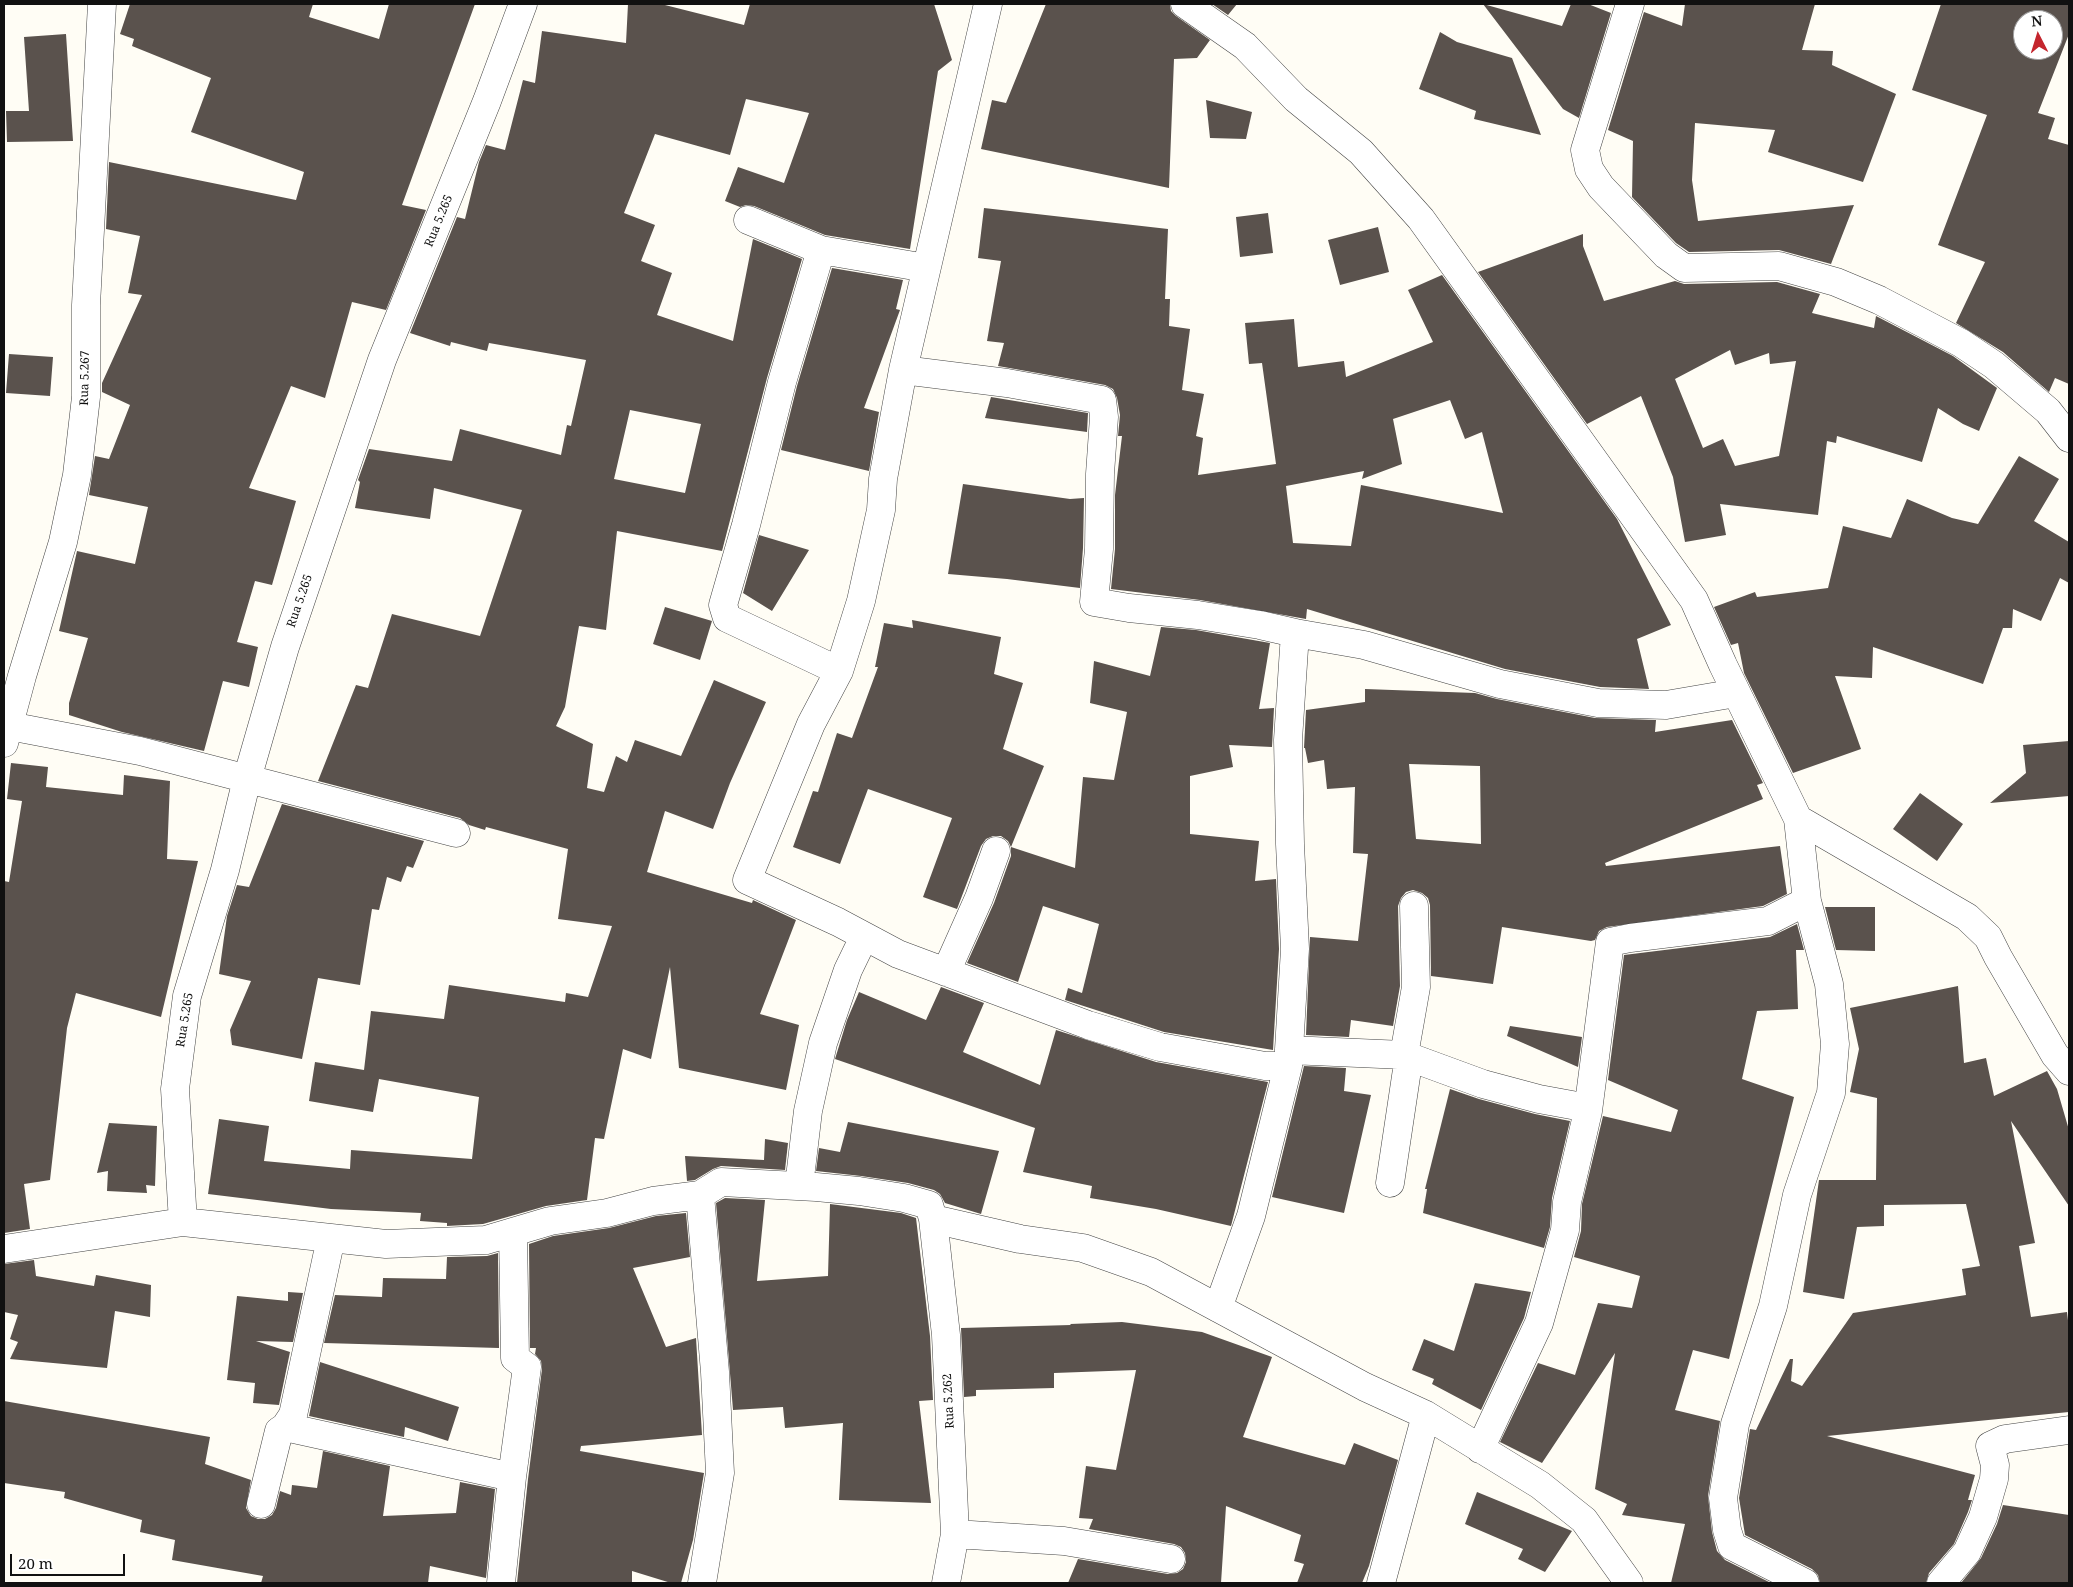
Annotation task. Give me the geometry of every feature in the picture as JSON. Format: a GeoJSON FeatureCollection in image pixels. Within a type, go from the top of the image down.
{"type":"FeatureCollection","features":[{"type":"Feature","properties":{"kind":"street","name":"Rua 5.267"},"geometry":{"type":"LineString","coordinates":[[5,731],[63,542],[77,475],[86,396],[86,305],[102,4]]}},
{"type":"Feature","properties":{"kind":"street","name":"Rua 5.265"},"geometry":{"type":"LineString","coordinates":[[183,1222],[175,1089],[187,996],[225,870],[247,779],[285,647],[382,360],[487,101],[523,4]]}},
{"type":"Feature","properties":{"kind":"street"},"geometry":{"type":"LineString","coordinates":[[988,4],[903,370],[883,479],[881,510],[861,601],[839,671],[810,724],[747,880],[838,922],[898,954],[1088,1025],[1160,1047],[1265,1066],[1288,1058],[1404,1055],[1482,1084],[1539,1099],[1588,1108]]}},
{"type":"Feature","properties":{"kind":"street"},"geometry":{"type":"LineString","coordinates":[[1185,4],[1246,46],[1296,99],[1360,152],[1421,219],[1694,600],[1736,693],[1798,819],[1807,901],[1829,984],[1834,1044],[1831,1093],[1798,1195],[1773,1306],[1735,1424],[1723,1498],[1727,1530],[1732,1546],[1805,1583]]}},
{"type":"Feature","properties":{"kind":"street"},"geometry":{"type":"LineString","coordinates":[[1630,4],[1585,150],[1589,169],[1601,187],[1666,255],[1684,268],[1779,266],[1836,282],[1879,300],[1960,343],[1994,365],[2048,411],[2069,438]]}},
{"type":"Feature","properties":{"kind":"street"},"geometry":{"type":"LineString","coordinates":[[748,220],[821,250],[926,268]]}},
{"type":"Feature","properties":{"kind":"street"},"geometry":{"type":"LineString","coordinates":[[821,250],[782,382],[746,526],[723,606],[727,618],[839,671]]}},
{"type":"Feature","properties":{"kind":"street"},"geometry":{"type":"LineString","coordinates":[[903,370],[1007,383],[1102,400],[1104,417],[1100,474],[1099,549],[1094,602],[1129,608],[1198,615],[1294,634],[1364,645],[1500,684],[1598,703],[1666,704],[1736,693]]}},
{"type":"Feature","properties":{"kind":"street"},"geometry":{"type":"LineString","coordinates":[[1218,1308],[1251,1216],[1288,1058],[1295,949],[1288,740],[1294,634]]}},
{"type":"Feature","properties":{"kind":"street"},"geometry":{"type":"LineString","coordinates":[[5,731],[140,751],[456,833]]}},
{"type":"Feature","properties":{"kind":"street"},"geometry":{"type":"LineString","coordinates":[[1798,819],[1967,917],[1988,937],[2055,1055],[2069,1071]]}},
{"type":"Feature","properties":{"kind":"street"},"geometry":{"type":"LineString","coordinates":[[946,972],[980,898],[996,851]]}},
{"type":"Feature","properties":{"kind":"street"},"geometry":{"type":"LineString","coordinates":[[1480,1449],[1539,1324],[1565,1230],[1567,1202],[1588,1108],[1610,942],[1768,921],[1807,901]]}},
{"type":"Feature","properties":{"kind":"street"},"geometry":{"type":"LineString","coordinates":[[1390,1183],[1408,1063],[1404,1055],[1416,986],[1414,906]]}},
{"type":"Feature","properties":{"kind":"street"},"geometry":{"type":"LineString","coordinates":[[800,1186],[808,1111],[823,1043],[848,970],[864,937]]}},
{"type":"Feature","properties":{"kind":"street"},"geometry":{"type":"LineString","coordinates":[[4,1249],[183,1222],[386,1244],[486,1240],[550,1221],[607,1213],[653,1201],[700,1195],[721,1182],[859,1191],[904,1198],[929,1205],[933,1219],[1020,1239],[1083,1248],[1151,1272],[1365,1387],[1426,1414],[1540,1485],[1584,1520],[1629,1583]]}},
{"type":"Feature","properties":{"kind":"street"},"geometry":{"type":"LineString","coordinates":[[700,1195],[715,1372],[720,1473],[702,1583]]}},
{"type":"Feature","properties":{"kind":"street","name":"Rua 5.262"},"geometry":{"type":"LineString","coordinates":[[933,1219],[946,1335],[955,1534],[946,1583]]}},
{"type":"Feature","properties":{"kind":"street"},"geometry":{"type":"LineString","coordinates":[[501,1583],[512,1477],[527,1367],[515,1358],[513,1232]]}},
{"type":"Feature","properties":{"kind":"street"},"geometry":{"type":"LineString","coordinates":[[261,1504],[279,1431],[285,1427],[293,1415],[331,1238]]}},
{"type":"Feature","properties":{"kind":"street"},"geometry":{"type":"LineString","coordinates":[[1381,1583],[1426,1414]]}},
{"type":"Feature","properties":{"kind":"street"},"geometry":{"type":"LineString","coordinates":[[285,1427],[512,1477]]}},
{"type":"Feature","properties":{"kind":"street"},"geometry":{"type":"LineString","coordinates":[[1941,1583],[1967,1552],[1984,1517],[1994,1479],[1995,1465],[1990,1446],[2005,1439],[2069,1430]]}},
{"type":"Feature","properties":{"kind":"street"},"geometry":{"type":"LineString","coordinates":[[955,1534],[1064,1541],[1171,1559]]}},
{"type":"Feature","properties":{"kind":"building"},"geometry":{"type":"Polygon","coordinates":[[[130,4],[313,4],[309,17],[379,39],[389,4],[475,4],[402,205],[426,210],[386,310],[352,302],[325,398],[291,386],[249,488],[296,501],[272,585],[255,581],[237,642],[258,647],[249,687],[223,681],[204,751],[122,732],[69,715],[69,703],[88,638],[59,631],[77,551],[135,564],[148,507],[89,495],[95,456],[109,459],[130,405],[102,392],[102,383],[142,295],[128,293],[140,236],[106,229],[109,162],[296,200],[304,172],[191,132],[211,78],[132,46],[134,39],[120,34],[130,4]]]}},
{"type":"Feature","properties":{"kind":"building"},"geometry":{"type":"Polygon","coordinates":[[[628,4],[661,4],[744,25],[750,4],[934,4],[952,60],[938,71],[910,249],[825,235],[754,206],[746,205],[740,207],[725,201],[738,167],[784,183],[809,113],[746,99],[730,155],[655,134],[624,213],[655,225],[641,261],[672,273],[657,315],[733,341],[753,239],[802,259],[767,378],[722,551],[617,531],[606,630],[579,626],[565,707],[556,726],[593,744],[587,788],[604,792],[616,756],[627,762],[635,740],[681,756],[714,680],[766,702],[730,783],[713,829],[665,811],[647,872],[752,903],[753,900],[796,920],[760,1014],[799,1025],[786,1090],[679,1068],[670,967],[651,1059],[623,1049],[604,1139],[595,1138],[587,1200],[546,1206],[483,1224],[447,1226],[447,1223],[420,1221],[421,1213],[331,1209],[208,1194],[219,1119],[269,1126],[264,1161],[350,1169],[351,1150],[472,1159],[479,1097],[379,1079],[373,1112],[309,1101],[315,1062],[364,1070],[371,1011],[444,1019],[449,985],[565,1002],[566,993],[588,997],[612,926],[558,919],[568,849],[486,827],[485,830],[469,825],[460,818],[318,781],[356,685],[368,688],[392,614],[480,636],[522,510],[434,488],[430,519],[355,508],[360,482],[358,480],[369,449],[452,461],[460,429],[561,455],[567,425],[571,426],[586,360],[489,343],[487,351],[451,342],[450,346],[410,333],[457,217],[465,219],[479,162],[486,145],[505,150],[523,80],[535,83],[542,31],[626,43],[628,4]],[[630,410],[614,479],[685,493],[701,424],[630,410]]]}},
{"type":"Feature","properties":{"kind":"building"},"geometry":{"type":"Polygon","coordinates":[[[1046,4],[1170,4],[1171,11],[1176,16],[1210,40],[1197,58],[1174,59],[1169,188],[981,149],[992,100],[1006,103],[1046,4]]]}},
{"type":"Feature","properties":{"kind":"building"},"geometry":{"type":"Polygon","coordinates":[[[1212,4],[1237,4],[1228,15],[1212,4]]]}},
{"type":"Feature","properties":{"kind":"building"},"geometry":{"type":"Polygon","coordinates":[[[1483,4],[1562,26],[1571,4],[1588,4],[1611,13],[1579,118],[1563,109],[1483,4]]]}},
{"type":"Feature","properties":{"kind":"building"},"geometry":{"type":"Polygon","coordinates":[[[1685,4],[1815,4],[1802,50],[1833,51],[1832,65],[1896,94],[1863,182],[1768,152],[1775,130],[1695,123],[1692,180],[1698,221],[1854,205],[1831,264],[1779,250],[1689,252],[1676,243],[1632,197],[1633,141],[1608,130],[1644,12],[1682,26],[1685,4]]]}},
{"type":"Feature","properties":{"kind":"building"},"geometry":{"type":"Polygon","coordinates":[[[1941,4],[2069,4],[2069,34],[2063,49],[2063,10],[2013,10],[2013,60],[2059,60],[2038,113],[2055,118],[2048,139],[2069,145],[2069,384],[2055,378],[2049,392],[2003,352],[1956,323],[1985,262],[1938,245],[1987,115],[1912,90],[1941,4]]]}},
{"type":"Feature","properties":{"kind":"building"},"geometry":{"type":"Polygon","coordinates":[[[1440,32],[1457,42],[1512,58],[1541,135],[1474,119],[1476,111],[1419,89],[1440,32]]]}},
{"type":"Feature","properties":{"kind":"building"},"geometry":{"type":"Polygon","coordinates":[[[66,34],[73,141],[7,142],[6,111],[29,111],[24,37],[66,34]]]}},
{"type":"Feature","properties":{"kind":"building"},"geometry":{"type":"Polygon","coordinates":[[[1206,100],[1252,112],[1246,139],[1210,138],[1206,100]]]}},
{"type":"Feature","properties":{"kind":"building"},"geometry":{"type":"Polygon","coordinates":[[[984,208],[1168,229],[1165,299],[1170,299],[1169,326],[1190,329],[1182,390],[1204,394],[1196,436],[1203,438],[1198,475],[1276,464],[1262,363],[1249,364],[1245,323],[1294,319],[1298,367],[1344,361],[1346,377],[1433,342],[1408,290],[1442,275],[1617,519],[1671,625],[1637,639],[1649,689],[1600,687],[1505,669],[1307,609],[1306,619],[1200,600],[1111,589],[1115,549],[1115,495],[1122,436],[1118,436],[1120,415],[1117,398],[1113,389],[1105,385],[998,366],[1004,343],[987,341],[1001,261],[978,258],[984,208]],[[1450,400],[1393,419],[1402,464],[1362,479],[1364,471],[1286,486],[1293,543],[1351,546],[1361,485],[1503,513],[1482,432],[1465,439],[1450,400]]]}},
{"type":"Feature","properties":{"kind":"building"},"geometry":{"type":"Polygon","coordinates":[[[1268,213],[1273,253],[1240,257],[1236,217],[1268,213]]]}},
{"type":"Feature","properties":{"kind":"building"},"geometry":{"type":"Polygon","coordinates":[[[1378,227],[1389,272],[1340,285],[1328,240],[1378,227]]]}},
{"type":"Feature","properties":{"kind":"building"},"geometry":{"type":"Polygon","coordinates":[[[1583,234],[1583,246],[1604,301],[1675,281],[1684,284],[1777,282],[1820,294],[1812,313],[1874,328],[1876,316],[1953,356],[1997,388],[1979,431],[1963,424],[1938,408],[1922,462],[1837,436],[1836,443],[1827,441],[1818,515],[1720,504],[1726,535],[1685,542],[1673,477],[1641,396],[1587,424],[1478,272],[1583,234]],[[1730,350],[1675,379],[1703,448],[1723,439],[1735,466],[1779,456],[1796,361],[1770,364],[1769,353],[1735,365],[1730,350]]]}},
{"type":"Feature","properties":{"kind":"building"},"geometry":{"type":"Polygon","coordinates":[[[832,268],[903,280],[896,309],[900,310],[864,408],[879,412],[869,471],[781,450],[797,386],[832,268]]]}},
{"type":"Feature","properties":{"kind":"building"},"geometry":{"type":"Polygon","coordinates":[[[9,354],[53,357],[50,396],[6,393],[9,354]]]}},
{"type":"Feature","properties":{"kind":"building"},"geometry":{"type":"Polygon","coordinates":[[[991,397],[1088,413],[1087,432],[985,418],[991,397]]]}},
{"type":"Feature","properties":{"kind":"building"},"geometry":{"type":"Polygon","coordinates":[[[2019,456],[2059,479],[2034,521],[2069,542],[2069,583],[2060,578],[2041,621],[2013,609],[2012,628],[2003,628],[1983,684],[1873,647],[1872,678],[1835,676],[1861,749],[1793,773],[1744,673],[1738,643],[1731,645],[1714,607],[1755,592],[1757,597],[1828,588],[1843,526],[1891,538],[1907,499],[1952,518],[1978,524],[2019,456]]]}},
{"type":"Feature","properties":{"kind":"building"},"geometry":{"type":"Polygon","coordinates":[[[963,484],[1070,499],[1084,498],[1080,588],[948,574],[963,484]]]}},
{"type":"Feature","properties":{"kind":"building"},"geometry":{"type":"Polygon","coordinates":[[[759,535],[809,550],[772,611],[743,593],[759,535]]]}},
{"type":"Feature","properties":{"kind":"building"},"geometry":{"type":"Polygon","coordinates":[[[665,607],[712,621],[700,660],[653,644],[665,607]]]}},
{"type":"Feature","properties":{"kind":"building"},"geometry":{"type":"Polygon","coordinates":[[[912,620],[1001,637],[994,674],[1023,683],[1003,749],[1044,766],[1011,847],[1008,841],[1001,836],[993,836],[986,839],[981,846],[957,909],[923,897],[952,818],[868,789],[840,864],[793,847],[813,791],[818,792],[837,733],[852,738],[878,667],[875,667],[884,623],[913,628],[912,620]]]}},
{"type":"Feature","properties":{"kind":"building"},"geometry":{"type":"Polygon","coordinates":[[[1161,627],[1196,630],[1270,643],[1259,709],[1274,708],[1272,747],[1229,745],[1233,767],[1190,776],[1190,834],[1259,841],[1255,881],[1276,879],[1279,949],[1273,1050],[1164,1032],[1065,1000],[1068,988],[1082,993],[1099,924],[1043,906],[1018,982],[967,963],[994,903],[1011,856],[1011,847],[1075,868],[1083,777],[1114,780],[1127,712],[1090,703],[1094,661],[1150,676],[1161,627]]]}},
{"type":"Feature","properties":{"kind":"building"},"geometry":{"type":"Polygon","coordinates":[[[1365,689],[1475,693],[1595,718],[1656,720],[1655,732],[1732,720],[1763,783],[1757,785],[1763,799],[1605,863],[1606,866],[1780,846],[1787,894],[1763,906],[1607,927],[1599,931],[1595,940],[1591,941],[1502,927],[1493,984],[1431,976],[1430,905],[1428,898],[1422,893],[1413,890],[1406,892],[1398,906],[1400,986],[1393,1026],[1351,1020],[1349,1037],[1306,1035],[1310,937],[1358,941],[1368,854],[1353,853],[1355,787],[1327,789],[1324,760],[1308,763],[1304,748],[1306,710],[1365,702],[1365,689]],[[1409,764],[1416,839],[1481,844],[1480,766],[1409,764]]]}},
{"type":"Feature","properties":{"kind":"building"},"geometry":{"type":"Polygon","coordinates":[[[2069,741],[2069,796],[1990,803],[2026,773],[2023,745],[2069,741]]]}},
{"type":"Feature","properties":{"kind":"building"},"geometry":{"type":"Polygon","coordinates":[[[11,763],[48,767],[46,787],[123,795],[124,775],[170,781],[167,859],[198,861],[161,1017],[76,993],[67,1028],[50,1180],[24,1184],[30,1229],[4,1233],[4,881],[9,882],[22,801],[7,799],[11,763]]]}},
{"type":"Feature","properties":{"kind":"building"},"geometry":{"type":"Polygon","coordinates":[[[1920,793],[1963,824],[1937,861],[1893,829],[1920,793]]]}},
{"type":"Feature","properties":{"kind":"building"},"geometry":{"type":"Polygon","coordinates":[[[282,804],[424,841],[413,868],[407,866],[401,882],[387,877],[379,910],[372,909],[360,985],[318,978],[302,1059],[232,1045],[230,1030],[251,981],[219,974],[227,916],[237,885],[249,887],[282,804]]]}},
{"type":"Feature","properties":{"kind":"building"},"geometry":{"type":"Polygon","coordinates":[[[1825,907],[1875,907],[1875,951],[1836,950],[1825,907]]]}},
{"type":"Feature","properties":{"kind":"building"},"geometry":{"type":"Polygon","coordinates":[[[1797,924],[1804,950],[1796,950],[1798,1009],[1757,1011],[1742,1079],[1794,1097],[1729,1359],[1693,1350],[1675,1410],[1720,1421],[1708,1496],[1712,1532],[1717,1551],[1725,1560],[1771,1583],[1671,1583],[1685,1524],[1622,1515],[1627,1504],[1595,1489],[1615,1353],[1542,1463],[1500,1442],[1538,1363],[1575,1375],[1598,1303],[1632,1308],[1640,1276],[1574,1257],[1581,1231],[1582,1204],[1603,1116],[1671,1132],[1678,1110],[1608,1080],[1624,955],[1770,937],[1797,924]]]}},
{"type":"Feature","properties":{"kind":"building"},"geometry":{"type":"Polygon","coordinates":[[[1958,986],[1964,1063],[1986,1058],[1994,1096],[2047,1071],[2057,1089],[2069,1130],[2069,1206],[2011,1121],[2035,1243],[2019,1246],[2031,1317],[2067,1312],[2069,1329],[2069,1412],[1827,1436],[1975,1475],[1968,1500],[1972,1500],[1954,1544],[1929,1573],[1926,1583],[1820,1583],[1818,1575],[1812,1569],[1745,1535],[1739,1498],[1750,1429],[1756,1430],[1790,1359],[1793,1359],[1791,1381],[1802,1386],[1853,1313],[1966,1295],[1962,1269],[1980,1266],[1966,1204],[1884,1205],[1884,1226],[1857,1227],[1844,1299],[1803,1292],[1819,1180],[1876,1180],[1877,1098],[1850,1092],[1859,1049],[1850,1008],[1958,986]]]}},
{"type":"Feature","properties":{"kind":"building"},"geometry":{"type":"Polygon","coordinates":[[[941,987],[984,1003],[963,1052],[1040,1085],[1056,1030],[1156,1062],[1268,1082],[1231,1226],[1156,1209],[1090,1198],[1092,1186],[1023,1172],[1035,1128],[835,1059],[847,1020],[859,992],[926,1020],[941,987]]]}},
{"type":"Feature","properties":{"kind":"building"},"geometry":{"type":"Polygon","coordinates":[[[1510,1026],[1582,1037],[1578,1067],[1507,1036],[1510,1026]]]}},
{"type":"Feature","properties":{"kind":"building"},"geometry":{"type":"Polygon","coordinates":[[[1304,1066],[1346,1068],[1344,1091],[1371,1095],[1344,1213],[1272,1197],[1304,1066]]]}},
{"type":"Feature","properties":{"kind":"building"},"geometry":{"type":"Polygon","coordinates":[[[1450,1089],[1535,1114],[1570,1121],[1552,1198],[1550,1227],[1544,1248],[1423,1213],[1427,1189],[1425,1189],[1450,1089]]]}},
{"type":"Feature","properties":{"kind":"building"},"geometry":{"type":"Polygon","coordinates":[[[848,1122],[999,1151],[981,1214],[945,1203],[940,1194],[934,1190],[908,1183],[816,1171],[819,1148],[840,1152],[848,1122]]]}},
{"type":"Feature","properties":{"kind":"building"},"geometry":{"type":"Polygon","coordinates":[[[109,1123],[157,1126],[155,1186],[146,1185],[147,1193],[107,1191],[108,1171],[97,1173],[109,1123]]]}},
{"type":"Feature","properties":{"kind":"building"},"geometry":{"type":"Polygon","coordinates":[[[765,1139],[788,1143],[785,1170],[721,1166],[695,1180],[687,1181],[685,1156],[764,1160],[765,1139]]]}},
{"type":"Feature","properties":{"kind":"building"},"geometry":{"type":"Polygon","coordinates":[[[725,1198],[765,1200],[757,1281],[828,1276],[830,1204],[901,1213],[916,1218],[930,1336],[933,1400],[919,1401],[931,1503],[839,1500],[843,1423],[785,1428],[783,1407],[733,1410],[716,1203],[725,1198]]]}},
{"type":"Feature","properties":{"kind":"building"},"geometry":{"type":"Polygon","coordinates":[[[686,1213],[690,1257],[633,1268],[666,1347],[696,1338],[702,1435],[581,1446],[580,1451],[704,1473],[693,1540],[681,1583],[671,1583],[632,1571],[632,1583],[517,1583],[542,1369],[541,1361],[535,1354],[536,1348],[530,1348],[529,1244],[553,1236],[609,1228],[656,1216],[686,1213]]]}},
{"type":"Feature","properties":{"kind":"building"},"geometry":{"type":"Polygon","coordinates":[[[498,1253],[499,1348],[324,1343],[335,1295],[382,1297],[383,1278],[446,1279],[447,1257],[487,1256],[498,1253]]]}},
{"type":"Feature","properties":{"kind":"building"},"geometry":{"type":"Polygon","coordinates":[[[34,1260],[36,1276],[94,1286],[96,1275],[151,1285],[150,1317],[115,1311],[107,1368],[10,1359],[18,1342],[10,1339],[18,1315],[4,1312],[4,1264],[34,1260]]]}},
{"type":"Feature","properties":{"kind":"building"},"geometry":{"type":"Polygon","coordinates":[[[1475,1283],[1531,1292],[1524,1318],[1481,1410],[1432,1384],[1434,1379],[1412,1370],[1424,1339],[1454,1351],[1475,1283]]]}},
{"type":"Feature","properties":{"kind":"building"},"geometry":{"type":"Polygon","coordinates":[[[288,1292],[303,1293],[293,1342],[256,1341],[290,1352],[279,1405],[253,1403],[255,1383],[227,1380],[237,1296],[288,1301],[288,1292]]]}},
{"type":"Feature","properties":{"kind":"building"},"geometry":{"type":"Polygon","coordinates":[[[1122,1322],[1202,1332],[1272,1357],[1243,1437],[1345,1465],[1354,1443],[1398,1460],[1369,1566],[1362,1583],[1297,1583],[1304,1564],[1294,1561],[1301,1535],[1226,1506],[1221,1583],[1068,1583],[1078,1559],[1168,1574],[1177,1573],[1183,1569],[1186,1562],[1185,1553],[1181,1547],[1174,1544],[1089,1529],[1093,1519],[1079,1518],[1086,1466],[1116,1470],[1136,1370],[1054,1373],[1054,1388],[976,1390],[976,1396],[964,1397],[961,1328],[1122,1322]]]}},
{"type":"Feature","properties":{"kind":"building"},"geometry":{"type":"Polygon","coordinates":[[[320,1362],[459,1407],[448,1441],[405,1427],[404,1437],[309,1416],[320,1362]]]}},
{"type":"Feature","properties":{"kind":"building"},"geometry":{"type":"Polygon","coordinates":[[[4,1401],[210,1437],[205,1464],[251,1480],[246,1508],[251,1516],[258,1519],[265,1519],[272,1515],[276,1508],[280,1491],[291,1495],[292,1485],[317,1488],[323,1451],[390,1466],[383,1516],[456,1513],[460,1482],[495,1489],[486,1578],[430,1566],[428,1583],[261,1583],[263,1576],[172,1560],[175,1540],[140,1532],[142,1520],[64,1498],[65,1492],[4,1483],[4,1401]]]}},
{"type":"Feature","properties":{"kind":"building"},"geometry":{"type":"Polygon","coordinates":[[[1477,1492],[1572,1531],[1545,1572],[1518,1559],[1523,1549],[1465,1524],[1477,1492]]]}},
{"type":"Feature","properties":{"kind":"building"},"geometry":{"type":"Polygon","coordinates":[[[2003,1505],[2069,1515],[2069,1583],[1961,1583],[1981,1558],[1997,1524],[2003,1505]]]}}]}
